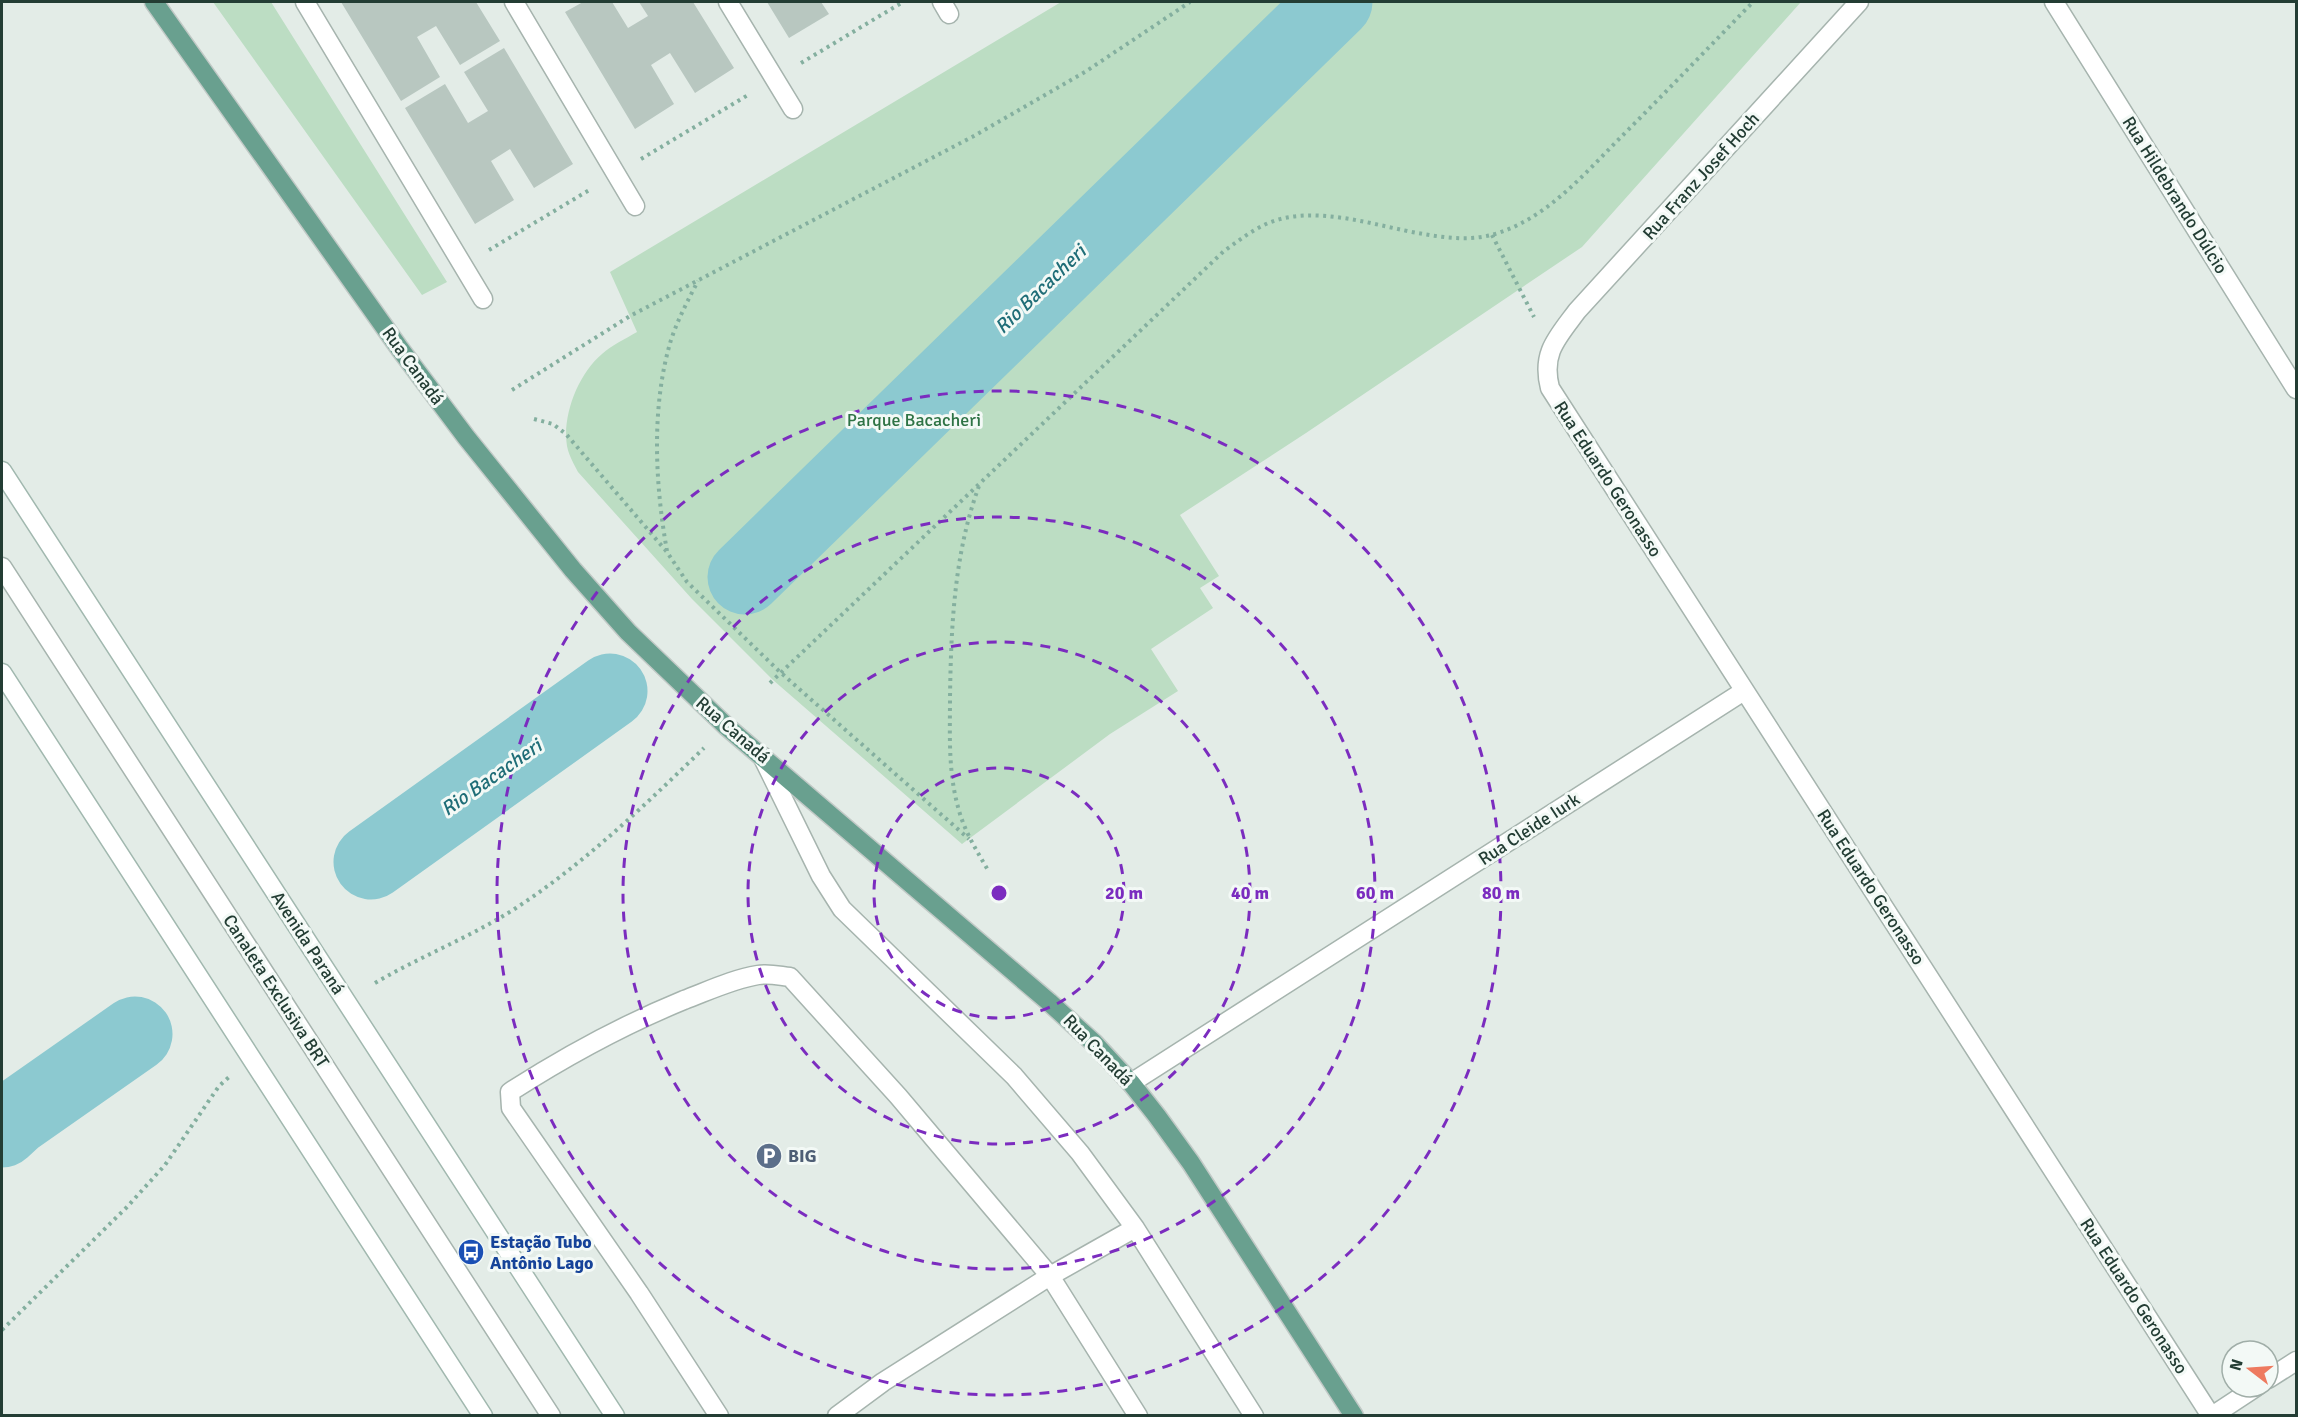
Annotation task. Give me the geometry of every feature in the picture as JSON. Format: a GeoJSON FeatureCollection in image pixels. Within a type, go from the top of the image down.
{"type":"FeatureCollection","features":[{"type":"Feature","properties":{"kind":"main road","name":"Rua Canadá"},"geometry":{"type":"LineString","coordinates":[[154,2],[400,349],[514,497],[628,632],[687,690],[1094,1043],[1131,1083],[1191,1163],[1354,1416]]}},
{"type":"Feature","properties":{"kind":"street"},"geometry":{"type":"LineString","coordinates":[[305,2],[483,298]]}},
{"type":"Feature","properties":{"kind":"street"},"geometry":{"type":"LineString","coordinates":[[514,2],[635,206]]}},
{"type":"Feature","properties":{"kind":"street"},"geometry":{"type":"LineString","coordinates":[[728,2],[793,109]]}},
{"type":"Feature","properties":{"kind":"street","name":"Rua Franz Josef Hoch"},"geometry":{"type":"LineString","coordinates":[[1548,354],[1577,311],[1859,2]]}},
{"type":"Feature","properties":{"kind":"street","name":"Rua Hildebrando Dúlcio"},"geometry":{"type":"LineString","coordinates":[[2054,2],[2296,389]]}},
{"type":"Feature","properties":{"kind":"street","name":"Rua Eduardo Geronasso"},"geometry":{"type":"LineString","coordinates":[[1548,354],[1546,371],[1550,388],[2211,1416]]}},
{"type":"Feature","properties":{"kind":"street","name":"Avenida Paraná"},"geometry":{"type":"LineString","coordinates":[[2,471],[615,1416]]}},
{"type":"Feature","properties":{"kind":"street","name":"Canaleta Exclusiva BRT"},"geometry":{"type":"LineString","coordinates":[[2,567],[551,1416]]}},
{"type":"Feature","properties":{"kind":"street"},"geometry":{"type":"LineString","coordinates":[[2,674],[483,1416]]}},
{"type":"Feature","properties":{"kind":"street","name":"Rua Cleide Iurk"},"geometry":{"type":"LineString","coordinates":[[1131,1083],[1744,691]]}},
{"type":"Feature","properties":{"kind":"street"},"geometry":{"type":"LineString","coordinates":[[761,754],[821,876],[842,909],[1014,1076],[1080,1154],[1135,1228],[1254,1416]]}},
{"type":"Feature","properties":{"kind":"street"},"geometry":{"type":"LineString","coordinates":[[719,1416],[639,1293],[511,1108],[509,1098],[510,1092],[559,1060],[639,1019],[708,991],[758,975],[790,977],[898,1096],[1050,1276],[1138,1416]]}},
{"type":"Feature","properties":{"kind":"street"},"geometry":{"type":"LineString","coordinates":[[837,1416],[883,1382],[1050,1276],[1135,1228]]}},
{"type":"Feature","properties":{"kind":"street"},"geometry":{"type":"LineString","coordinates":[[2280,1371],[2296,1361]]}},
{"type":"Feature","properties":{"kind":"street"},"geometry":{"type":"LineString","coordinates":[[2211,1416],[2237,1399]]}},
{"type":"Feature","properties":{"kind":"path"},"geometry":{"type":"LineString","coordinates":[[463,266],[903,2]]}},
{"type":"Feature","properties":{"kind":"path"},"geometry":{"type":"LineString","coordinates":[[512,390],[630,316],[972,136],[1085,72],[1190,2]]}},
{"type":"Feature","properties":{"kind":"path"},"geometry":{"type":"LineString","coordinates":[[770,683],[1224,251],[1244,236],[1268,223],[1287,217],[1308,215],[1331,217],[1446,238],[1468,239],[1510,229],[1531,219],[1558,200],[1753,2]]}},
{"type":"Feature","properties":{"kind":"path"},"geometry":{"type":"LineString","coordinates":[[1492,235],[1537,322]]}},
{"type":"Feature","properties":{"kind":"path"},"geometry":{"type":"LineString","coordinates":[[667,552],[658,443],[664,370],[671,340],[681,314],[699,281]]}},
{"type":"Feature","properties":{"kind":"path"},"geometry":{"type":"LineString","coordinates":[[534,419],[553,424],[566,434],[667,552],[687,582],[780,672],[969,838]]}},
{"type":"Feature","properties":{"kind":"path"},"geometry":{"type":"LineString","coordinates":[[979,485],[958,572],[951,632],[951,766],[958,810],[969,838],[989,872]]}},
{"type":"Feature","properties":{"kind":"path"},"geometry":{"type":"LineString","coordinates":[[375,983],[515,908],[568,871],[652,799],[709,743]]}},
{"type":"Feature","properties":{"kind":"path"},"geometry":{"type":"LineString","coordinates":[[2,1330],[127,1207],[165,1165],[219,1086],[230,1076]]}},
{"type":"Feature","properties":{"kind":"green space"},"geometry":{"type":"Polygon","coordinates":[[[213,2],[271,2],[447,282],[422,295],[213,2]]]}},
{"type":"Feature","properties":{"kind":"green space","name":"Parque Bacacheri"},"geometry":{"type":"Polygon","coordinates":[[[1061,2],[1801,2],[1582,247],[1180,515],[1219,576],[1200,588],[1213,608],[1151,649],[1178,691],[1110,734],[962,844],[773,680],[692,599],[578,472],[567,446],[567,422],[579,384],[593,362],[610,348],[637,332],[610,272],[1061,2]]]}},
{"type":"Feature","properties":{"kind":"building"},"geometry":{"type":"Polygon","coordinates":[[[341,2],[476,2],[500,41],[460,65],[436,26],[417,37],[440,77],[401,101],[341,2]]]}},
{"type":"Feature","properties":{"kind":"building"},"geometry":{"type":"Polygon","coordinates":[[[583,2],[612,2],[628,28],[648,16],[639,2],[693,2],[734,68],[695,93],[670,53],[651,65],[674,104],[635,129],[565,12],[583,2]]]}},
{"type":"Feature","properties":{"kind":"building"},"geometry":{"type":"Polygon","coordinates":[[[767,2],[821,2],[829,14],[789,38],[767,2]]]}},
{"type":"Feature","properties":{"kind":"building"},"geometry":{"type":"Polygon","coordinates":[[[504,48],[573,164],[534,188],[510,149],[491,161],[514,200],[475,224],[405,108],[445,84],[468,123],[488,111],[464,72],[504,48]]]}},
{"type":"Feature","properties":{"kind":"waterway","name":"Rio Bacacheri"},"geometry":{"type":"LineString","coordinates":[[745,577],[1335,2]]}},
{"type":"Feature","properties":{"kind":"waterway","name":"Rio Bacacheri"},"geometry":{"type":"LineString","coordinates":[[371,862],[610,691]]}},
{"type":"Feature","properties":{"kind":"waterway","name":"Rio Bacacheri"},"geometry":{"type":"LineString","coordinates":[[2,1130],[15,1118],[135,1034]]}},
{"type":"Feature","properties":{"kind":"place","name":"BIG"},"geometry":{"type":"Point","coordinates":[769,1156]}},
{"type":"Feature","properties":{"kind":"place","name":"Estação Tubo Antônio Lago"},"geometry":{"type":"Point","coordinates":[471,1252]}}]}
